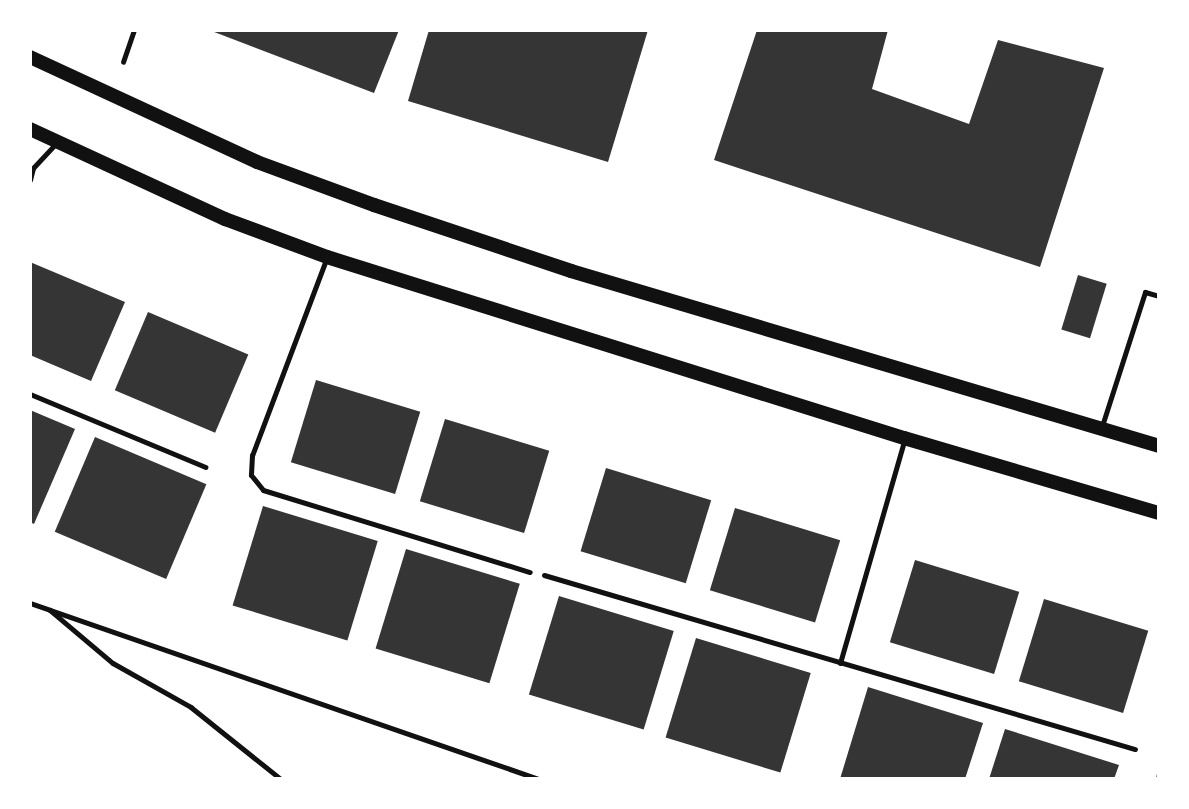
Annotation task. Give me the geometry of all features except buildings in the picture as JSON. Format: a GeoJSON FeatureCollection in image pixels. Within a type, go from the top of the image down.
{"type":"FeatureCollection","features":[{"type":"Feature","properties":{"kind":"main road"},"geometry":{"type":"LineString","coordinates":[[30,57],[257,162],[374,205],[572,271],[1159,446]]}},
{"type":"Feature","properties":{"kind":"main road"},"geometry":{"type":"LineString","coordinates":[[30,129],[225,219],[327,257],[904,438],[1159,513]]}},
{"type":"Feature","properties":{"kind":"lane"},"geometry":{"type":"LineString","coordinates":[[30,180],[33,168],[57,142]]}},
{"type":"Feature","properties":{"kind":"lane"},"geometry":{"type":"LineString","coordinates":[[327,257],[252,455],[251,475],[263,490],[530,572]]}},
{"type":"Feature","properties":{"kind":"lane"},"geometry":{"type":"LineString","coordinates":[[1101,429],[1145,292],[1159,296]]}},
{"type":"Feature","properties":{"kind":"lane"},"geometry":{"type":"LineString","coordinates":[[30,394],[205,467]]}},
{"type":"Feature","properties":{"kind":"lane"},"geometry":{"type":"LineString","coordinates":[[840,663],[904,438]]}},
{"type":"Feature","properties":{"kind":"lane"},"geometry":{"type":"LineString","coordinates":[[544,575],[1135,750]]}},
{"type":"Feature","properties":{"kind":"path"},"geometry":{"type":"LineString","coordinates":[[30,603],[539,779]]}},
{"type":"Feature","properties":{"kind":"path"},"geometry":{"type":"LineString","coordinates":[[50,610],[113,663],[191,707],[281,779]]}},
{"type":"Feature","properties":{"kind":"path"},"geometry":{"type":"LineString","coordinates":[[1158,779],[1159,774]]}}]}
